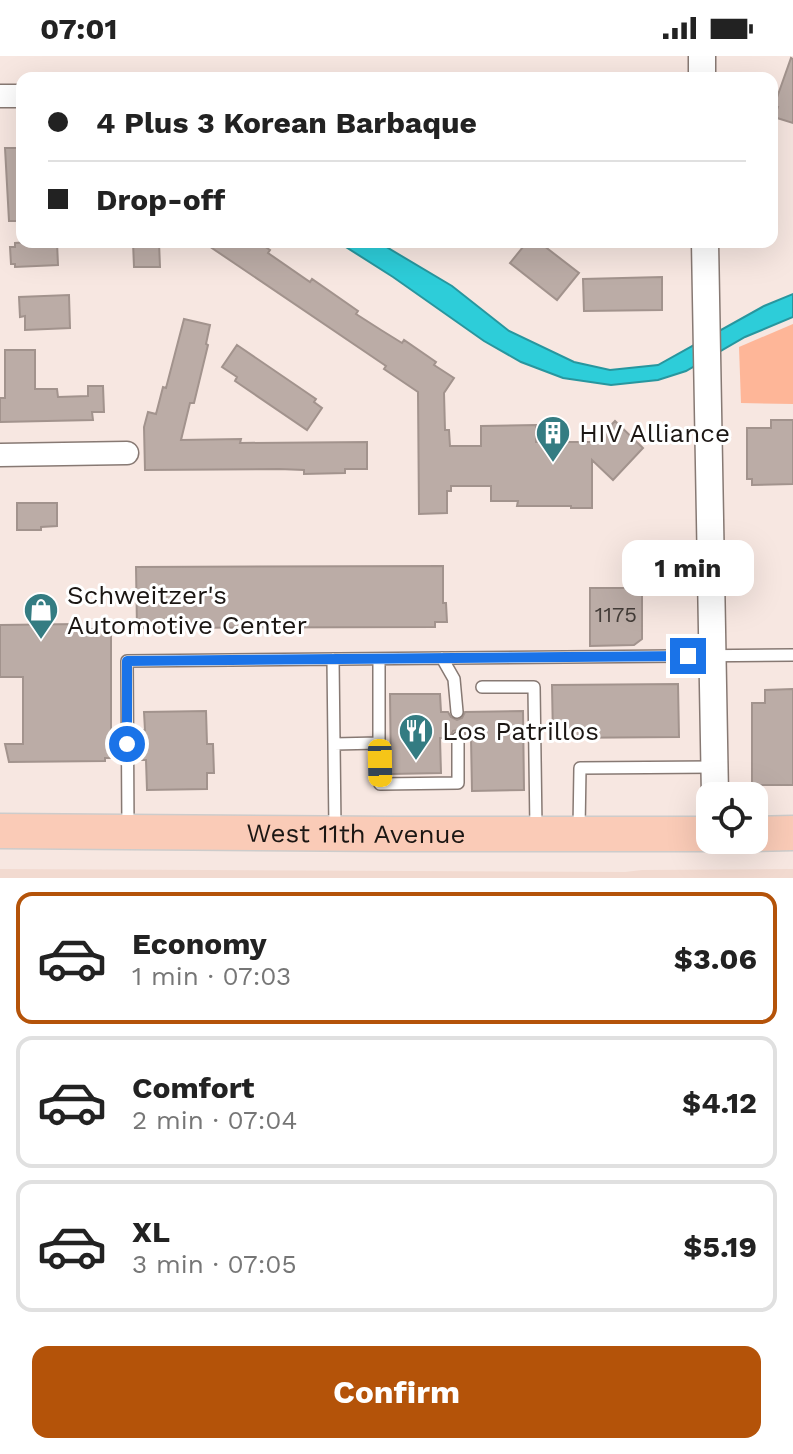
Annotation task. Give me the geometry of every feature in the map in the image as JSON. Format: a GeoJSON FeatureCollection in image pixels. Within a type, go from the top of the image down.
{"type":"FeatureCollection","features":[{"type":"Feature","properties":{"kind":"main road","name":"West 11th Avenue"},"geometry":{"type":"LineString","coordinates":[[0,831],[696,834]]}},
{"type":"Feature","properties":{"kind":"main road"},"geometry":{"type":"LineString","coordinates":[[768,834],[793,833]]}},
{"type":"Feature","properties":{"kind":"street"},"geometry":{"type":"LineString","coordinates":[[705,248],[715,782]]}},
{"type":"Feature","properties":{"kind":"street"},"geometry":{"type":"LineString","coordinates":[[0,455],[127,453]]}},
{"type":"Feature","properties":{"kind":"lane"},"geometry":{"type":"LineString","coordinates":[[128,831],[127,661],[793,655]]}},
{"type":"Feature","properties":{"kind":"lane"},"geometry":{"type":"LineString","coordinates":[[442,658],[454,679],[457,712]]}},
{"type":"Feature","properties":{"kind":"lane"},"geometry":{"type":"LineString","coordinates":[[333,659],[335,833]]}},
{"type":"Feature","properties":{"kind":"lane"},"geometry":{"type":"LineString","coordinates":[[379,659],[380,784],[458,783],[458,738]]}},
{"type":"Feature","properties":{"kind":"lane"},"geometry":{"type":"LineString","coordinates":[[482,687],[534,687],[536,834]]}},
{"type":"Feature","properties":{"kind":"lane"},"geometry":{"type":"LineString","coordinates":[[334,744],[379,743]]}},
{"type":"Feature","properties":{"kind":"lane"},"geometry":{"type":"LineString","coordinates":[[579,834],[580,768],[715,767]]}},
{"type":"Feature","properties":{"kind":"shaded area"},"geometry":{"type":"Polygon","coordinates":[[[793,324],[793,404],[741,403],[739,347],[793,324]]]}},
{"type":"Feature","properties":{"kind":"shaded area"},"geometry":{"type":"Polygon","coordinates":[[[0,869],[625,872],[793,869],[793,878],[0,878],[0,869]]]}},
{"type":"Feature","properties":{"kind":"water"},"geometry":{"type":"Polygon","coordinates":[[[347,248],[388,248],[452,286],[509,331],[574,362],[610,370],[658,365],[764,306],[793,294],[793,317],[745,337],[686,371],[658,380],[611,385],[563,378],[521,362],[484,341],[347,248]]]}},
{"type":"Feature","properties":{"kind":"building"},"geometry":{"type":"Polygon","coordinates":[[[791,58],[793,123],[778,118],[778,95],[791,58]]]}},
{"type":"Feature","properties":{"kind":"building"},"geometry":{"type":"Polygon","coordinates":[[[5,148],[16,148],[16,221],[9,221],[5,148]]]}},
{"type":"Feature","properties":{"kind":"building"},"geometry":{"type":"Polygon","coordinates":[[[15,243],[16,248],[57,248],[58,265],[15,267],[11,264],[10,247],[15,247],[15,243]]]}},
{"type":"Feature","properties":{"kind":"building"},"geometry":{"type":"Polygon","coordinates":[[[133,248],[159,248],[160,267],[134,267],[133,248]]]}},
{"type":"Feature","properties":{"kind":"building"},"geometry":{"type":"Polygon","coordinates":[[[212,248],[267,248],[270,250],[268,253],[358,311],[356,314],[402,343],[404,340],[436,362],[434,365],[454,378],[444,393],[445,430],[449,430],[450,446],[481,446],[481,426],[536,425],[536,442],[595,442],[615,421],[643,448],[613,480],[592,460],[592,508],[517,506],[518,501],[491,501],[491,486],[451,486],[451,491],[447,491],[447,513],[419,514],[418,392],[384,369],[386,366],[212,248]]]}},
{"type":"Feature","properties":{"kind":"building"},"geometry":{"type":"Polygon","coordinates":[[[522,248],[547,248],[579,273],[557,300],[510,263],[522,248]]]}},
{"type":"Feature","properties":{"kind":"building"},"geometry":{"type":"Polygon","coordinates":[[[662,277],[662,310],[584,311],[583,279],[662,277]]]}},
{"type":"Feature","properties":{"kind":"building"},"geometry":{"type":"Polygon","coordinates":[[[69,295],[70,328],[25,330],[25,316],[20,317],[19,297],[69,295]]]}},
{"type":"Feature","properties":{"kind":"building"},"geometry":{"type":"Polygon","coordinates":[[[184,319],[210,325],[194,403],[190,403],[181,440],[367,442],[367,469],[304,474],[304,470],[279,469],[145,470],[144,427],[148,412],[156,414],[163,387],[166,388],[184,319]]]}},
{"type":"Feature","properties":{"kind":"building"},"geometry":{"type":"Polygon","coordinates":[[[237,345],[316,399],[314,402],[322,408],[307,430],[235,381],[237,377],[222,367],[237,345]]]}},
{"type":"Feature","properties":{"kind":"building"},"geometry":{"type":"Polygon","coordinates":[[[5,350],[35,350],[35,389],[57,389],[58,397],[88,396],[88,386],[103,386],[104,412],[92,412],[93,420],[0,422],[0,398],[5,398],[5,350]]]}},
{"type":"Feature","properties":{"kind":"building"},"geometry":{"type":"Polygon","coordinates":[[[771,420],[793,420],[793,484],[752,485],[752,479],[747,479],[747,428],[771,428],[771,420]]]}},
{"type":"Feature","properties":{"kind":"building"},"geometry":{"type":"Polygon","coordinates":[[[17,503],[57,503],[57,526],[17,530],[17,503]]]}},
{"type":"Feature","properties":{"kind":"building"},"geometry":{"type":"Polygon","coordinates":[[[443,566],[443,603],[446,603],[447,622],[435,622],[435,627],[137,628],[136,567],[443,566]]]}},
{"type":"Feature","properties":{"kind":"building"},"geometry":{"type":"Polygon","coordinates":[[[590,588],[642,588],[642,639],[634,645],[590,646],[590,588]]]}},
{"type":"Feature","properties":{"kind":"building"},"geometry":{"type":"Polygon","coordinates":[[[77,624],[77,629],[111,629],[111,731],[119,731],[119,758],[105,758],[105,761],[9,762],[5,744],[23,744],[23,677],[0,677],[0,625],[77,624]]]}},
{"type":"Feature","properties":{"kind":"building"},"geometry":{"type":"Polygon","coordinates":[[[678,684],[679,737],[553,738],[552,685],[678,684]]]}},
{"type":"Feature","properties":{"kind":"building"},"geometry":{"type":"Polygon","coordinates":[[[793,689],[793,785],[752,782],[752,703],[765,703],[765,690],[793,689]]]}},
{"type":"Feature","properties":{"kind":"building"},"geometry":{"type":"Polygon","coordinates":[[[390,694],[440,694],[441,712],[448,712],[457,720],[465,712],[523,711],[524,790],[472,791],[471,738],[466,738],[465,733],[459,730],[453,731],[450,738],[440,738],[441,773],[391,774],[390,694]]]}},
{"type":"Feature","properties":{"kind":"building"},"geometry":{"type":"Polygon","coordinates":[[[206,711],[207,744],[213,744],[214,773],[207,773],[207,789],[147,790],[146,760],[136,757],[136,731],[145,730],[144,712],[206,711]]]}},
{"type":"Feature","properties":{"kind":"place","name":"HIV Alliance"},"geometry":{"type":"Point","coordinates":[553,464]}},
{"type":"Feature","properties":{"kind":"place","name":"Schweitzer's Automotive Center"},"geometry":{"type":"Point","coordinates":[41,641]}},
{"type":"Feature","properties":{"kind":"place","name":"Los Patrillos"},"geometry":{"type":"Point","coordinates":[416,762]}},
{"type":"Feature","properties":{"kind":"route"},"geometry":{"type":"LineString","coordinates":[[127,744],[127,661],[688,656]]}}]}
